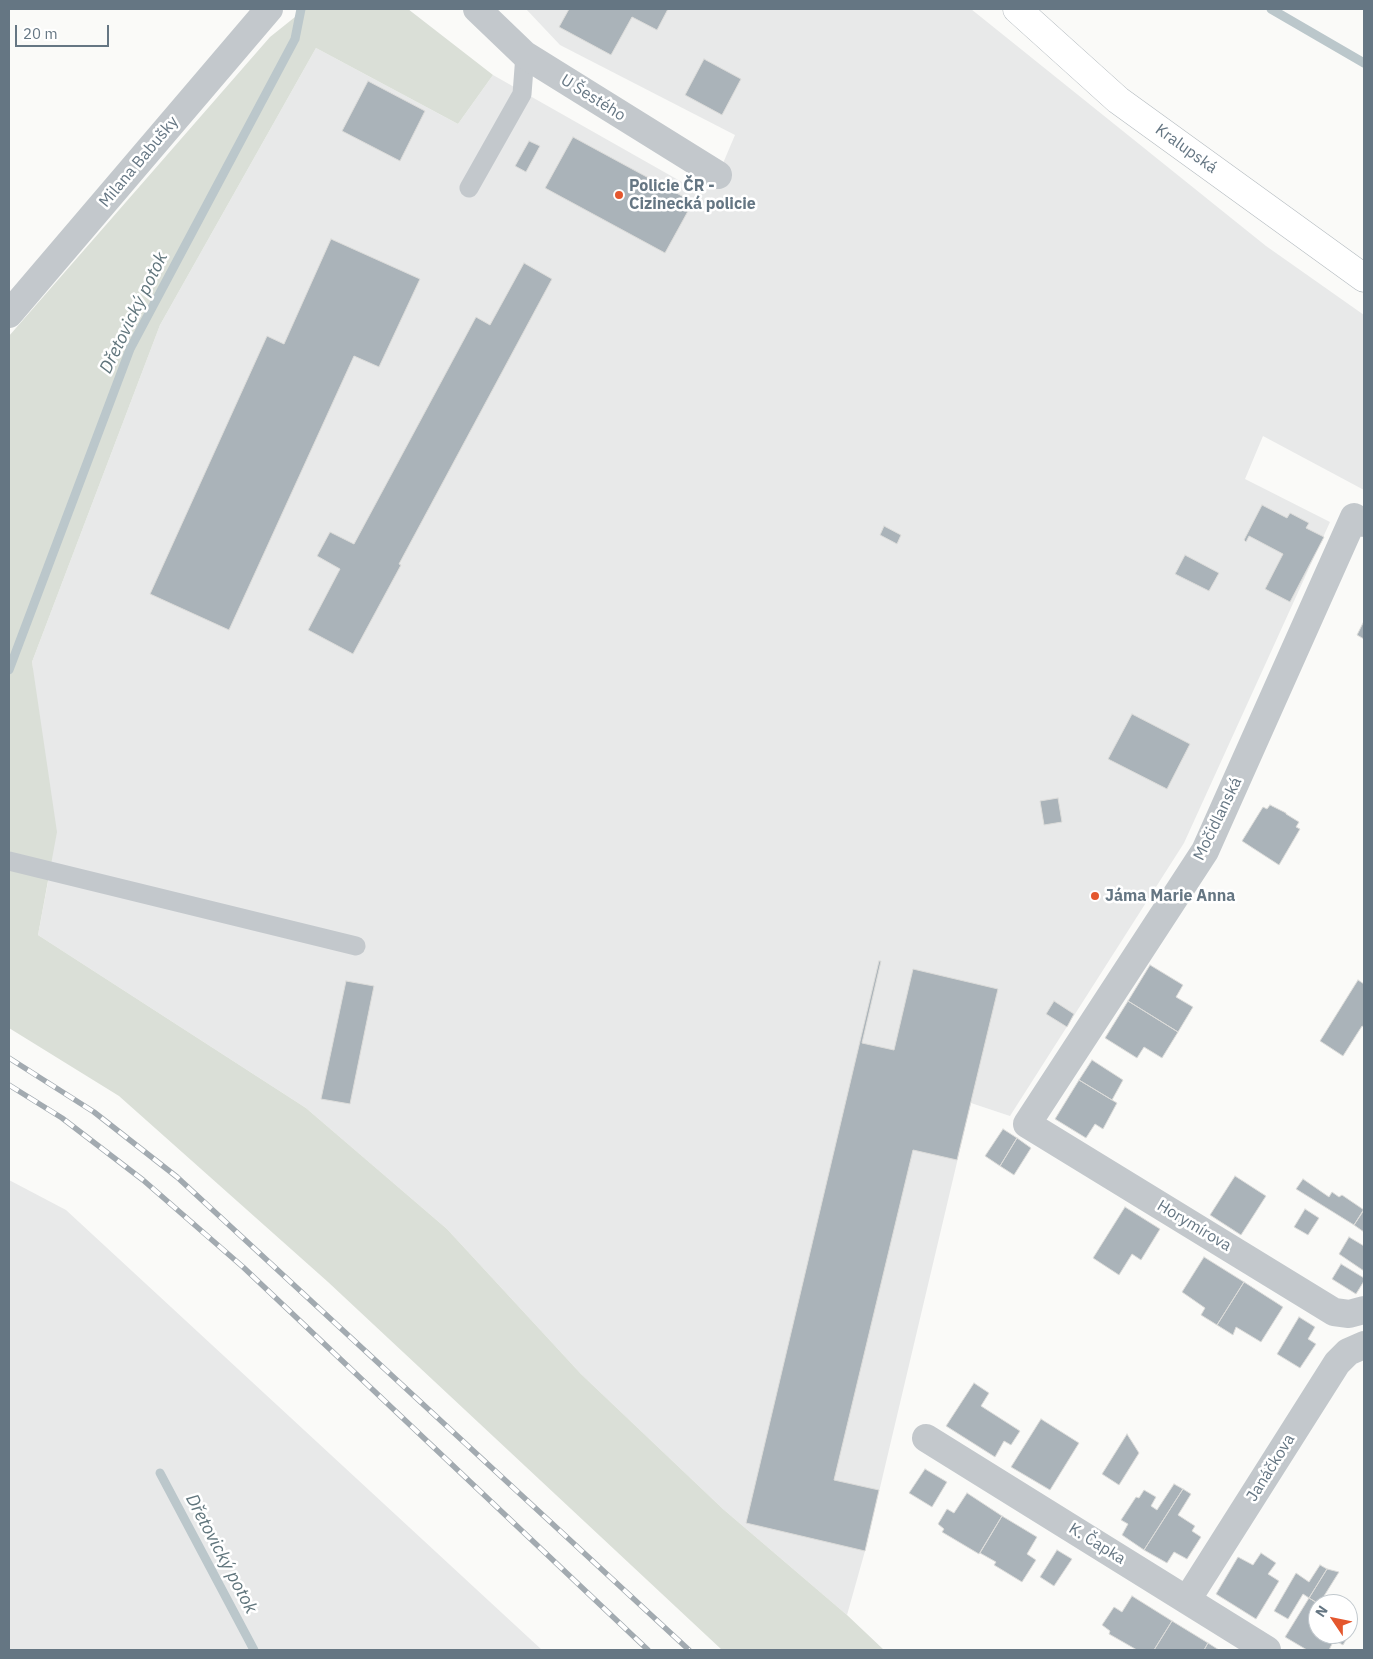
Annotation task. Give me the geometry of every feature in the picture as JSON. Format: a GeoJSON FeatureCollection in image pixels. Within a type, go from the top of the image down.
{"type":"FeatureCollection","features":[{"type":"Feature","properties":{"kind":"main road","name":"Kralupská"},"geometry":{"type":"LineString","coordinates":[[1017,9],[1118,100],[1364,278]]}},
{"type":"Feature","properties":{"kind":"street","name":"Milana Babušky"},"geometry":{"type":"LineString","coordinates":[[9,314],[269,9]]}},
{"type":"Feature","properties":{"kind":"street","name":"U Šestého"},"geometry":{"type":"LineString","coordinates":[[477,9],[525,55],[718,175]]}},
{"type":"Feature","properties":{"kind":"street","name":"Močidlanská"},"geometry":{"type":"LineString","coordinates":[[1027,1124],[1205,851],[1359,520]]}},
{"type":"Feature","properties":{"kind":"street","name":"Horymírova"},"geometry":{"type":"LineString","coordinates":[[1027,1124],[1334,1312],[1349,1314],[1364,1310]]}},
{"type":"Feature","properties":{"kind":"street","name":"Janáčkova"},"geometry":{"type":"LineString","coordinates":[[1187,1600],[1337,1363],[1348,1352],[1364,1345]]}},
{"type":"Feature","properties":{"kind":"street","name":"K. Čapka"},"geometry":{"type":"LineString","coordinates":[[926,1438],[1266,1650]]}},
{"type":"Feature","properties":{"kind":"lane"},"geometry":{"type":"LineString","coordinates":[[469,188],[522,94],[525,55]]}},
{"type":"Feature","properties":{"kind":"lane"},"geometry":{"type":"LineString","coordinates":[[9,861],[356,946]]}},
{"type":"Feature","properties":{"kind":"shaded area"},"geometry":{"type":"Polygon","coordinates":[[[305,9],[408,9],[493,75],[458,124],[316,48],[160,325],[32,662],[57,832],[38,935],[306,1108],[447,1229],[581,1374],[723,1509],[847,1615],[884,1650],[722,1650],[328,1282],[119,1096],[9,1028],[9,336],[270,37],[305,9]]]}},
{"type":"Feature","properties":{"kind":"shaded area"},"geometry":{"type":"Polygon","coordinates":[[[526,9],[971,9],[1266,246],[1364,315],[1364,490],[1263,436],[1245,479],[1330,522],[1184,843],[1010,1116],[971,1103],[865,1551],[847,1615],[723,1509],[581,1374],[447,1229],[306,1108],[38,935],[50,871],[32,662],[160,325],[316,48],[458,124],[493,75],[703,194],[718,175],[735,135],[560,45],[526,9]]]}},
{"type":"Feature","properties":{"kind":"shaded area"},"geometry":{"type":"Polygon","coordinates":[[[9,1180],[66,1210],[542,1650],[9,1650],[9,1180]]]}},
{"type":"Feature","properties":{"kind":"building"},"geometry":{"type":"Polygon","coordinates":[[[569,9],[668,9],[657,30],[632,17],[611,55],[559,27],[569,9]]]}},
{"type":"Feature","properties":{"kind":"building"},"geometry":{"type":"Polygon","coordinates":[[[704,59],[741,79],[722,115],[685,95],[704,59]]]}},
{"type":"Feature","properties":{"kind":"building"},"geometry":{"type":"Polygon","coordinates":[[[368,81],[425,111],[400,161],[342,131],[368,81]]]}},
{"type":"Feature","properties":{"kind":"building","name":"Policie ČR - Cizinecká policie"},"geometry":{"type":"Polygon","coordinates":[[[573,137],[693,202],[665,253],[545,188],[573,137]]]}},
{"type":"Feature","properties":{"kind":"building"},"geometry":{"type":"Polygon","coordinates":[[[529,141],[540,146],[526,172],[515,166],[529,141]]]}},
{"type":"Feature","properties":{"kind":"building"},"geometry":{"type":"Polygon","coordinates":[[[331,239],[420,279],[379,367],[354,356],[229,630],[150,594],[267,336],[284,344],[331,239]]]}},
{"type":"Feature","properties":{"kind":"building"},"geometry":{"type":"Polygon","coordinates":[[[524,263],[552,279],[399,564],[401,565],[353,654],[308,630],[340,569],[317,556],[330,532],[354,544],[476,317],[490,325],[524,263]]]}},
{"type":"Feature","properties":{"kind":"building"},"geometry":{"type":"Polygon","coordinates":[[[1262,505],[1287,518],[1290,513],[1309,523],[1306,528],[1324,537],[1290,602],[1265,589],[1283,554],[1249,536],[1246,542],[1244,540],[1262,505]]]}},
{"type":"Feature","properties":{"kind":"building"},"geometry":{"type":"Polygon","coordinates":[[[884,526],[901,535],[897,544],[880,535],[884,526]]]}},
{"type":"Feature","properties":{"kind":"building"},"geometry":{"type":"Polygon","coordinates":[[[1185,555],[1219,573],[1209,591],[1175,574],[1185,555]]]}},
{"type":"Feature","properties":{"kind":"building"},"geometry":{"type":"Polygon","coordinates":[[[1364,621],[1364,639],[1357,635],[1364,621]]]}},
{"type":"Feature","properties":{"kind":"building"},"geometry":{"type":"Polygon","coordinates":[[[1132,714],[1190,744],[1167,789],[1108,759],[1132,714]]]}},
{"type":"Feature","properties":{"kind":"building"},"geometry":{"type":"Polygon","coordinates":[[[1058,798],[1062,822],[1044,825],[1040,801],[1058,798]]]}},
{"type":"Feature","properties":{"kind":"building"},"geometry":{"type":"Polygon","coordinates":[[[1270,805],[1299,822],[1296,827],[1300,829],[1279,865],[1242,841],[1263,807],[1267,809],[1270,805]]]}},
{"type":"Feature","properties":{"kind":"building"},"geometry":{"type":"Polygon","coordinates":[[[879,961],[881,961],[862,1043],[894,1050],[913,969],[998,989],[957,1160],[913,1150],[834,1480],[879,1490],[865,1551],[746,1523],[879,961]]]}},
{"type":"Feature","properties":{"kind":"building"},"geometry":{"type":"Polygon","coordinates":[[[1150,965],[1183,985],[1176,997],[1193,1007],[1178,1032],[1128,1001],[1150,965]]]}},
{"type":"Feature","properties":{"kind":"building"},"geometry":{"type":"Polygon","coordinates":[[[1358,980],[1364,984],[1364,1027],[1362,1026],[1343,1056],[1320,1041],[1358,980]]]}},
{"type":"Feature","properties":{"kind":"building"},"geometry":{"type":"Polygon","coordinates":[[[346,981],[374,986],[350,1104],[321,1099],[346,981]]]}},
{"type":"Feature","properties":{"kind":"building"},"geometry":{"type":"Polygon","coordinates":[[[1054,1001],[1074,1014],[1067,1027],[1046,1014],[1054,1001]]]}},
{"type":"Feature","properties":{"kind":"building"},"geometry":{"type":"Polygon","coordinates":[[[1128,1001],[1178,1032],[1162,1058],[1144,1047],[1137,1058],[1105,1038],[1128,1001]]]}},
{"type":"Feature","properties":{"kind":"building"},"geometry":{"type":"Polygon","coordinates":[[[1092,1060],[1123,1080],[1112,1100],[1079,1080],[1092,1060]]]}},
{"type":"Feature","properties":{"kind":"building"},"geometry":{"type":"Polygon","coordinates":[[[1079,1080],[1117,1103],[1103,1129],[1095,1124],[1086,1138],[1055,1119],[1079,1080]]]}},
{"type":"Feature","properties":{"kind":"building"},"geometry":{"type":"Polygon","coordinates":[[[1003,1129],[1017,1138],[1000,1166],[985,1156],[1003,1129]]]}},
{"type":"Feature","properties":{"kind":"building"},"geometry":{"type":"Polygon","coordinates":[[[1017,1138],[1031,1148],[1014,1175],[1000,1166],[1017,1138]]]}},
{"type":"Feature","properties":{"kind":"building"},"geometry":{"type":"Polygon","coordinates":[[[1235,1176],[1266,1196],[1241,1235],[1210,1215],[1235,1176]]]}},
{"type":"Feature","properties":{"kind":"building"},"geometry":{"type":"Polygon","coordinates":[[[1303,1179],[1329,1197],[1332,1192],[1339,1197],[1342,1195],[1364,1210],[1354,1225],[1296,1189],[1303,1179]]]}},
{"type":"Feature","properties":{"kind":"building"},"geometry":{"type":"Polygon","coordinates":[[[1125,1207],[1160,1229],[1141,1260],[1132,1254],[1119,1275],[1093,1258],[1125,1207]]]}},
{"type":"Feature","properties":{"kind":"building"},"geometry":{"type":"Polygon","coordinates":[[[1305,1209],[1319,1218],[1308,1235],[1294,1227],[1305,1209]]]}},
{"type":"Feature","properties":{"kind":"building"},"geometry":{"type":"Polygon","coordinates":[[[1364,1209],[1364,1232],[1354,1225],[1364,1209]]]}},
{"type":"Feature","properties":{"kind":"building"},"geometry":{"type":"Polygon","coordinates":[[[1349,1237],[1364,1246],[1364,1271],[1339,1254],[1349,1237]]]}},
{"type":"Feature","properties":{"kind":"building"},"geometry":{"type":"Polygon","coordinates":[[[1204,1257],[1244,1282],[1217,1325],[1201,1315],[1205,1308],[1182,1292],[1204,1257]]]}},
{"type":"Feature","properties":{"kind":"building"},"geometry":{"type":"Polygon","coordinates":[[[1341,1264],[1364,1278],[1356,1294],[1332,1279],[1341,1264]]]}},
{"type":"Feature","properties":{"kind":"building"},"geometry":{"type":"Polygon","coordinates":[[[1244,1282],[1283,1307],[1261,1342],[1236,1327],[1233,1335],[1217,1325],[1244,1282]]]}},
{"type":"Feature","properties":{"kind":"building"},"geometry":{"type":"Polygon","coordinates":[[[1299,1317],[1315,1327],[1308,1339],[1316,1344],[1300,1368],[1277,1354],[1299,1317]]]}},
{"type":"Feature","properties":{"kind":"building"},"geometry":{"type":"Polygon","coordinates":[[[974,1383],[989,1393],[981,1406],[1020,1431],[1011,1445],[1004,1441],[995,1457],[946,1426],[974,1383]]]}},
{"type":"Feature","properties":{"kind":"building"},"geometry":{"type":"Polygon","coordinates":[[[1041,1419],[1079,1443],[1050,1490],[1011,1467],[1041,1419]]]}},
{"type":"Feature","properties":{"kind":"building"},"geometry":{"type":"Polygon","coordinates":[[[1127,1434],[1139,1453],[1119,1485],[1102,1474],[1127,1434]]]}},
{"type":"Feature","properties":{"kind":"building"},"geometry":{"type":"Polygon","coordinates":[[[925,1469],[947,1482],[932,1507],[909,1493],[925,1469]]]}},
{"type":"Feature","properties":{"kind":"building"},"geometry":{"type":"Polygon","coordinates":[[[1174,1484],[1183,1489],[1144,1550],[1122,1535],[1128,1524],[1121,1520],[1136,1497],[1139,1498],[1144,1490],[1156,1497],[1151,1506],[1157,1510],[1174,1484]]]}},
{"type":"Feature","properties":{"kind":"building"},"geometry":{"type":"Polygon","coordinates":[[[1183,1489],[1191,1494],[1178,1515],[1195,1526],[1192,1531],[1201,1537],[1187,1559],[1174,1552],[1167,1563],[1144,1550],[1183,1489]]]}},
{"type":"Feature","properties":{"kind":"building"},"geometry":{"type":"Polygon","coordinates":[[[967,1493],[1002,1516],[979,1554],[942,1532],[944,1529],[938,1524],[947,1509],[954,1513],[967,1493]]]}},
{"type":"Feature","properties":{"kind":"building"},"geometry":{"type":"Polygon","coordinates":[[[1002,1516],[1037,1537],[1027,1554],[1036,1560],[1022,1582],[994,1565],[996,1562],[980,1553],[1002,1516]]]}},
{"type":"Feature","properties":{"kind":"building"},"geometry":{"type":"Polygon","coordinates":[[[1057,1550],[1072,1559],[1054,1586],[1040,1577],[1057,1550]]]}},
{"type":"Feature","properties":{"kind":"building"},"geometry":{"type":"Polygon","coordinates":[[[1261,1553],[1276,1563],[1268,1574],[1279,1581],[1256,1619],[1216,1594],[1238,1557],[1253,1565],[1261,1553]]]}},
{"type":"Feature","properties":{"kind":"building"},"geometry":{"type":"Polygon","coordinates":[[[1320,1565],[1327,1569],[1311,1594],[1308,1594],[1308,1597],[1303,1594],[1288,1619],[1274,1611],[1296,1573],[1309,1582],[1320,1565]]]}},
{"type":"Feature","properties":{"kind":"building"},"geometry":{"type":"Polygon","coordinates":[[[1327,1569],[1339,1572],[1325,1594],[1311,1594],[1327,1569]]]}},
{"type":"Feature","properties":{"kind":"building"},"geometry":{"type":"Polygon","coordinates":[[[1132,1596],[1172,1621],[1154,1650],[1137,1650],[1109,1634],[1110,1631],[1102,1625],[1114,1607],[1122,1612],[1132,1596]]]}},
{"type":"Feature","properties":{"kind":"building"},"geometry":{"type":"Polygon","coordinates":[[[1308,1600],[1308,1644],[1332,1644],[1329,1650],[1307,1650],[1285,1637],[1308,1600]]]}},
{"type":"Feature","properties":{"kind":"building"},"geometry":{"type":"Polygon","coordinates":[[[1172,1621],[1208,1643],[1204,1650],[1154,1650],[1172,1621]]]}},
{"type":"Feature","properties":{"kind":"building"},"geometry":{"type":"Polygon","coordinates":[[[1208,1643],[1219,1650],[1204,1650],[1208,1643]]]}},
{"type":"Feature","properties":{"kind":"waterway","name":"Dřetovický potok"},"geometry":{"type":"LineString","coordinates":[[9,670],[130,349],[295,39],[301,9]]}},
{"type":"Feature","properties":{"kind":"waterway"},"geometry":{"type":"LineString","coordinates":[[1271,9],[1364,63]]}},
{"type":"Feature","properties":{"kind":"waterway","name":"Dřetovický potok"},"geometry":{"type":"LineString","coordinates":[[160,1473],[254,1650]]}},
{"type":"Feature","properties":{"kind":"railway"},"geometry":{"type":"LineString","coordinates":[[9,1058],[94,1112],[177,1177],[689,1650]]}},
{"type":"Feature","properties":{"kind":"railway"},"geometry":{"type":"LineString","coordinates":[[9,1085],[62,1118],[143,1180],[243,1267],[648,1650]]}},
{"type":"Feature","properties":{"kind":"place","name":"Policie ČR - Cizinecká policie"},"geometry":{"type":"Point","coordinates":[619,195]}},
{"type":"Feature","properties":{"kind":"place","name":"Jáma Marie Anna"},"geometry":{"type":"Point","coordinates":[1095,896]}}]}
